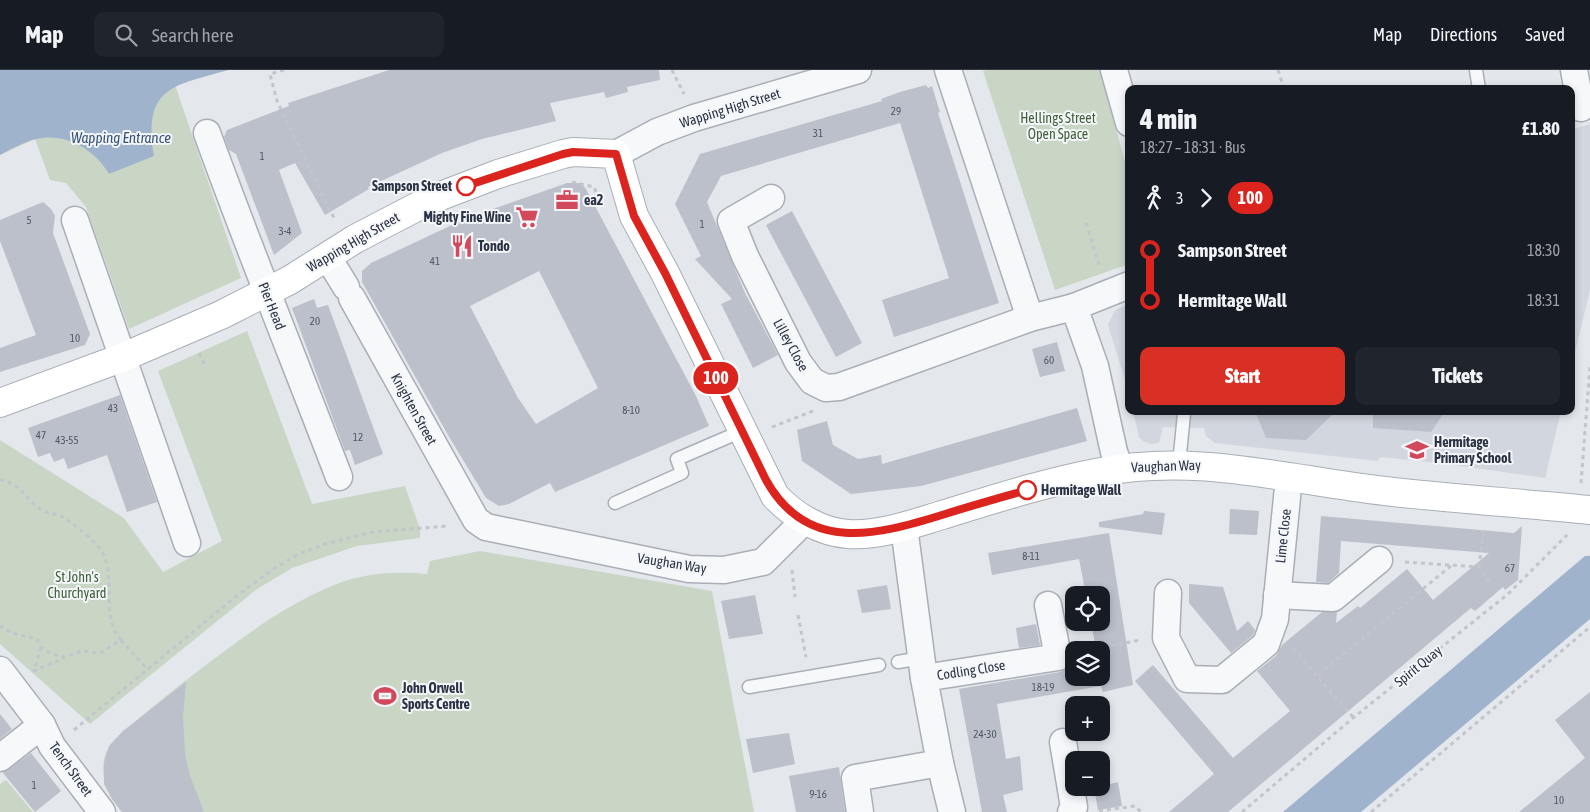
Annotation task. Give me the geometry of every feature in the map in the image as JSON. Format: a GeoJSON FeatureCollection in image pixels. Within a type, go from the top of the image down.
{"type":"FeatureCollection","features":[{"type":"Feature","properties":{"kind":"street","name":"Wapping High Street"},"geometry":{"type":"LineString","coordinates":[[0,403],[122,358],[268,292],[396,217],[430,200],[498,174],[573,152],[616,154],[657,132],[694,118],[858,70]]}},
{"type":"Feature","properties":{"kind":"street"},"geometry":{"type":"LineString","coordinates":[[948,70],[1030,318]]}},
{"type":"Feature","properties":{"kind":"street"},"geometry":{"type":"LineString","coordinates":[[1114,70],[1125,109]]}},
{"type":"Feature","properties":{"kind":"street"},"geometry":{"type":"LineString","coordinates":[[1574,70],[1581,108]]}},
{"type":"Feature","properties":{"kind":"street","name":"Pier Head"},"geometry":{"type":"LineString","coordinates":[[207,134],[250,254],[268,292],[339,477]]}},
{"type":"Feature","properties":{"kind":"street"},"geometry":{"type":"LineString","coordinates":[[616,154],[634,216],[665,273],[775,496],[785,507],[805,520]]}},
{"type":"Feature","properties":{"kind":"street","name":"Lilley Close"},"geometry":{"type":"LineString","coordinates":[[771,198],[731,221],[745,256],[798,362],[812,381],[826,388],[838,387],[1030,318],[1074,307]]}},
{"type":"Feature","properties":{"kind":"street"},"geometry":{"type":"LineString","coordinates":[[75,220],[187,543]]}},
{"type":"Feature","properties":{"kind":"street","name":"Knighten Street"},"geometry":{"type":"LineString","coordinates":[[328,256],[476,520]]}},
{"type":"Feature","properties":{"kind":"street"},"geometry":{"type":"LineString","coordinates":[[1120,468],[1114,452],[1095,366],[1074,307],[1125,287]]}},
{"type":"Feature","properties":{"kind":"street","name":"Vaughan Way"},"geometry":{"type":"LineString","coordinates":[[476,520],[486,527],[679,567],[724,570],[763,562],[805,520],[827,530],[847,534],[866,534],[904,527],[1069,479],[1146,464],[1213,466],[1384,491],[1583,510]]}},
{"type":"Feature","properties":{"kind":"street","name":"Lime Close"},"geometry":{"type":"LineString","coordinates":[[1168,593],[1166,638],[1187,679],[1222,680],[1266,644],[1275,619],[1289,477]]}},
{"type":"Feature","properties":{"kind":"street","name":"Codling Close"},"geometry":{"type":"LineString","coordinates":[[904,527],[914,666],[1058,657],[1048,605]]}},
{"type":"Feature","properties":{"kind":"street"},"geometry":{"type":"LineString","coordinates":[[1277,595],[1334,598],[1379,560]]}},
{"type":"Feature","properties":{"kind":"street"},"geometry":{"type":"LineString","coordinates":[[914,666],[952,812]]}},
{"type":"Feature","properties":{"kind":"street","name":"Tench Street"},"geometry":{"type":"LineString","coordinates":[[0,670],[102,812]]}},
{"type":"Feature","properties":{"kind":"street"},"geometry":{"type":"LineString","coordinates":[[0,758],[47,736]]}},
{"type":"Feature","properties":{"kind":"street"},"geometry":{"type":"LineString","coordinates":[[1063,742],[1074,807],[1071,812]]}},
{"type":"Feature","properties":{"kind":"street"},"geometry":{"type":"LineString","coordinates":[[860,812],[854,778],[940,763]]}},
{"type":"Feature","properties":{"kind":"lane"},"geometry":{"type":"LineString","coordinates":[[1179,464],[1184,415]]}},
{"type":"Feature","properties":{"kind":"lane"},"geometry":{"type":"LineString","coordinates":[[615,504],[682,473],[677,459],[742,430]]}},
{"type":"Feature","properties":{"kind":"lane"},"geometry":{"type":"LineString","coordinates":[[749,687],[879,665]]}},
{"type":"Feature","properties":{"kind":"path"},"geometry":{"type":"LineString","coordinates":[[284,70],[270,74],[277,102],[337,223]]}},
{"type":"Feature","properties":{"kind":"path"},"geometry":{"type":"LineString","coordinates":[[1278,70],[1283,85]]}},
{"type":"Feature","properties":{"kind":"path"},"geometry":{"type":"LineString","coordinates":[[1086,223],[1102,273]]}},
{"type":"Feature","properties":{"kind":"path"},"geometry":{"type":"LineString","coordinates":[[203,361],[206,368]]}},
{"type":"Feature","properties":{"kind":"path","name":"Spirit Quay"},"geometry":{"type":"LineString","coordinates":[[1242,812],[1353,718],[1508,594],[1574,528],[1583,510],[1581,479],[1590,366]]}},
{"type":"Feature","properties":{"kind":"path"},"geometry":{"type":"LineString","coordinates":[[768,429],[781,424]]}},
{"type":"Feature","properties":{"kind":"path"},"geometry":{"type":"LineString","coordinates":[[0,480],[13,482],[42,510],[62,516],[100,549],[110,571],[108,590],[114,632],[147,669]]}},
{"type":"Feature","properties":{"kind":"path"},"geometry":{"type":"LineString","coordinates":[[1485,519],[1479,567],[1490,583]]}},
{"type":"Feature","properties":{"kind":"path"},"geometry":{"type":"LineString","coordinates":[[47,736],[147,669],[240,594],[272,570],[297,555],[325,544],[366,533],[441,527],[476,520]]}},
{"type":"Feature","properties":{"kind":"path"},"geometry":{"type":"LineString","coordinates":[[1379,560],[1479,567]]}},
{"type":"Feature","properties":{"kind":"path"},"geometry":{"type":"LineString","coordinates":[[791,564],[795,597]]}},
{"type":"Feature","properties":{"kind":"path"},"geometry":{"type":"LineString","coordinates":[[1317,676],[1452,565]]}},
{"type":"Feature","properties":{"kind":"path"},"geometry":{"type":"LineString","coordinates":[[798,615],[810,677]]}},
{"type":"Feature","properties":{"kind":"path"},"geometry":{"type":"LineString","coordinates":[[0,626],[12,634],[37,639],[41,647],[51,654],[65,658]]}},
{"type":"Feature","properties":{"kind":"path"},"geometry":{"type":"LineString","coordinates":[[1371,812],[1590,626]]}},
{"type":"Feature","properties":{"kind":"path"},"geometry":{"type":"LineString","coordinates":[[41,647],[34,670],[81,651],[100,653],[121,640]]}},
{"type":"Feature","properties":{"kind":"path"},"geometry":{"type":"LineString","coordinates":[[1110,645],[1133,640]]}},
{"type":"Feature","properties":{"kind":"path"},"geometry":{"type":"LineString","coordinates":[[1299,655],[1353,718]]}},
{"type":"Feature","properties":{"kind":"path"},"geometry":{"type":"LineString","coordinates":[[1091,812],[1135,806],[1140,812]]}},
{"type":"Feature","properties":{"kind":"shaded area"},"geometry":{"type":"Polygon","coordinates":[[[1590,124],[1590,290],[1575,352],[1575,129],[1590,124]]]}},
{"type":"Feature","properties":{"kind":"shaded area"},"geometry":{"type":"Polygon","coordinates":[[[1125,306],[1125,380],[1108,325],[1115,310],[1125,306]]]}},
{"type":"Feature","properties":{"kind":"shaded area","name":"Hermitage Primary School"},"geometry":{"type":"Polygon","coordinates":[[[1134,415],[1560,415],[1545,478],[1381,457],[1377,461],[1215,443],[1206,436],[1204,428],[1163,427],[1159,443],[1151,444],[1139,437],[1134,415]]]}},
{"type":"Feature","properties":{"kind":"green space"},"geometry":{"type":"Polygon","coordinates":[[[97,70],[228,70],[175,85],[241,278],[129,329],[86,207],[66,183],[50,180],[35,139],[0,155],[0,105],[97,70]]]}},
{"type":"Feature","properties":{"kind":"green space","name":"Hellings Street Open Space"},"geometry":{"type":"Polygon","coordinates":[[[1100,70],[1125,162],[1125,265],[1055,290],[983,71],[1100,70]]]}},
{"type":"Feature","properties":{"kind":"green space","name":"St John's Churchyard"},"geometry":{"type":"Polygon","coordinates":[[[247,331],[312,504],[405,486],[420,529],[420,538],[357,546],[292,568],[257,589],[90,724],[0,644],[0,440],[124,518],[163,572],[222,541],[158,371],[247,331]]]}},
{"type":"Feature","properties":{"kind":"green space","name":"John Orwell Sports Centre"},"geometry":{"type":"Polygon","coordinates":[[[480,551],[712,591],[754,812],[122,812],[117,806],[106,785],[103,770],[106,753],[114,742],[131,725],[182,683],[259,627],[300,601],[340,583],[376,574],[427,574],[430,561],[480,551]]]}},
{"type":"Feature","properties":{"kind":"green space"},"geometry":{"type":"Polygon","coordinates":[[[6,780],[33,812],[0,812],[0,784],[6,780]]]}},
{"type":"Feature","properties":{"kind":"water","name":"Wapping Entrance"},"geometry":{"type":"Polygon","coordinates":[[[0,70],[228,70],[191,80],[166,93],[158,103],[153,116],[154,156],[109,174],[96,157],[87,150],[78,144],[58,138],[47,137],[31,140],[0,155],[0,70]]]}},
{"type":"Feature","properties":{"kind":"water"},"geometry":{"type":"Polygon","coordinates":[[[1585,556],[1590,556],[1590,619],[1361,812],[1283,812],[1585,556]]]}},
{"type":"Feature","properties":{"kind":"building"},"geometry":{"type":"Polygon","coordinates":[[[389,70],[659,70],[660,80],[627,87],[628,92],[606,98],[604,92],[550,103],[556,121],[482,139],[442,153],[368,187],[369,189],[325,215],[295,163],[279,170],[302,233],[274,255],[236,154],[229,150],[224,137],[227,130],[289,106],[288,103],[389,70]]]}},
{"type":"Feature","properties":{"kind":"building"},"geometry":{"type":"Polygon","coordinates":[[[926,85],[928,88],[932,86],[940,112],[938,113],[999,303],[894,337],[882,300],[949,278],[900,123],[721,176],[707,202],[745,293],[778,355],[753,368],[721,304],[732,299],[695,259],[701,256],[675,204],[700,154],[882,101],[881,99],[900,92],[926,85]]]}},
{"type":"Feature","properties":{"kind":"building"},"geometry":{"type":"Polygon","coordinates":[[[567,183],[581,183],[586,189],[696,396],[709,426],[555,492],[550,483],[509,504],[499,506],[486,498],[448,435],[362,282],[362,271],[371,263],[467,218],[567,183]],[[539,271],[470,306],[518,398],[536,424],[598,388],[539,271]]]}},
{"type":"Feature","properties":{"kind":"building"},"geometry":{"type":"Polygon","coordinates":[[[43,202],[51,209],[55,216],[53,233],[90,334],[85,345],[0,372],[0,348],[36,335],[0,241],[0,220],[43,202]]]}},
{"type":"Feature","properties":{"kind":"building"},"geometry":{"type":"Polygon","coordinates":[[[792,211],[862,343],[836,357],[766,225],[792,211]]]}},
{"type":"Feature","properties":{"kind":"building"},"geometry":{"type":"Polygon","coordinates":[[[314,299],[317,308],[328,305],[383,454],[355,465],[350,450],[345,451],[292,308],[314,299]]]}},
{"type":"Feature","properties":{"kind":"building"},"geometry":{"type":"Polygon","coordinates":[[[1057,342],[1065,371],[1040,377],[1032,349],[1057,342]]]}},
{"type":"Feature","properties":{"kind":"building"},"geometry":{"type":"Polygon","coordinates":[[[120,395],[157,502],[127,512],[107,455],[68,469],[64,458],[54,462],[50,453],[38,457],[28,428],[120,395]]]}},
{"type":"Feature","properties":{"kind":"building"},"geometry":{"type":"Polygon","coordinates":[[[1077,408],[1087,441],[921,486],[851,494],[802,461],[797,430],[827,421],[833,445],[858,459],[881,455],[882,464],[1077,408]]]}},
{"type":"Feature","properties":{"kind":"building"},"geometry":{"type":"Polygon","coordinates":[[[1257,415],[1332,415],[1306,440],[1266,438],[1257,415]]]}},
{"type":"Feature","properties":{"kind":"building"},"geometry":{"type":"Polygon","coordinates":[[[1373,415],[1442,415],[1431,432],[1373,428],[1373,415]]]}},
{"type":"Feature","properties":{"kind":"building"},"geometry":{"type":"Polygon","coordinates":[[[1230,509],[1259,511],[1257,535],[1229,534],[1230,509]]]}},
{"type":"Feature","properties":{"kind":"building"},"geometry":{"type":"Polygon","coordinates":[[[1144,511],[1165,513],[1162,535],[1099,527],[1099,522],[1143,514],[1144,511]]]}},
{"type":"Feature","properties":{"kind":"building"},"geometry":{"type":"Polygon","coordinates":[[[1321,516],[1514,533],[1522,526],[1518,580],[1505,590],[1503,587],[1475,611],[1471,608],[1228,812],[1169,812],[1214,774],[1135,681],[1153,665],[1233,758],[1290,711],[1257,671],[1276,656],[1282,645],[1322,612],[1337,612],[1336,623],[1358,606],[1360,608],[1407,569],[1433,600],[1489,553],[1341,541],[1339,573],[1328,583],[1316,582],[1321,516]]]}},
{"type":"Feature","properties":{"kind":"building"},"geometry":{"type":"Polygon","coordinates":[[[1109,533],[1133,685],[1103,692],[1101,686],[1110,686],[1110,641],[1094,641],[1093,631],[1110,631],[1110,586],[1084,586],[1079,559],[992,575],[988,553],[1109,533]]]}},
{"type":"Feature","properties":{"kind":"building"},"geometry":{"type":"Polygon","coordinates":[[[1189,584],[1223,587],[1237,631],[1248,621],[1255,630],[1253,635],[1231,653],[1189,603],[1189,584]]]}},
{"type":"Feature","properties":{"kind":"building"},"geometry":{"type":"Polygon","coordinates":[[[887,585],[891,609],[862,613],[857,590],[887,585]]]}},
{"type":"Feature","properties":{"kind":"building"},"geometry":{"type":"Polygon","coordinates":[[[755,595],[763,634],[729,639],[721,601],[755,595]]]}},
{"type":"Feature","properties":{"kind":"building"},"geometry":{"type":"Polygon","coordinates":[[[1036,624],[1040,645],[1019,648],[1016,628],[1036,624]]]}},
{"type":"Feature","properties":{"kind":"building"},"geometry":{"type":"Polygon","coordinates":[[[1065,670],[1065,686],[1101,686],[997,704],[1006,759],[1020,756],[1023,790],[1003,795],[1007,812],[982,812],[959,689],[1060,672],[1065,670]]]}},
{"type":"Feature","properties":{"kind":"building"},"geometry":{"type":"Polygon","coordinates":[[[186,682],[183,717],[185,754],[190,776],[204,812],[122,812],[104,784],[104,763],[109,746],[123,731],[186,682]]]}},
{"type":"Feature","properties":{"kind":"building"},"geometry":{"type":"Polygon","coordinates":[[[1590,692],[1590,812],[1519,812],[1585,758],[1555,720],[1590,692]]]}},
{"type":"Feature","properties":{"kind":"building"},"geometry":{"type":"Polygon","coordinates":[[[0,714],[12,729],[0,739],[0,714]]]}},
{"type":"Feature","properties":{"kind":"building"},"geometry":{"type":"Polygon","coordinates":[[[789,733],[795,764],[753,773],[746,739],[789,733]]]}},
{"type":"Feature","properties":{"kind":"building"},"geometry":{"type":"Polygon","coordinates":[[[31,753],[61,791],[35,812],[3,773],[31,753]]]}},
{"type":"Feature","properties":{"kind":"building"},"geometry":{"type":"Polygon","coordinates":[[[839,767],[845,812],[796,812],[789,776],[839,767]]]}},
{"type":"Feature","properties":{"kind":"building"},"geometry":{"type":"Polygon","coordinates":[[[1118,782],[1122,806],[1098,810],[1095,796],[1110,796],[1110,784],[1118,782]]]}},
{"type":"Feature","properties":{"kind":"bus line","name":"100"},"geometry":{"type":"LineString","coordinates":[[466,186],[563,154],[573,152],[616,154],[623,186],[634,216],[665,273],[766,480],[775,496],[785,507],[805,520],[827,530],[847,534],[866,534],[904,527],[1027,490]]}},
{"type":"Feature","properties":{"kind":"place","name":"Sampson Street"},"geometry":{"type":"Point","coordinates":[466,186]}},
{"type":"Feature","properties":{"kind":"place","name":"ea2"},"geometry":{"type":"Point","coordinates":[567,200]}},
{"type":"Feature","properties":{"kind":"place","name":"Mighty Fine Wine"},"geometry":{"type":"Point","coordinates":[527,217]}},
{"type":"Feature","properties":{"kind":"place","name":"Tondo"},"geometry":{"type":"Point","coordinates":[462,246]}},
{"type":"Feature","properties":{"kind":"place","name":"Hermitage Primary School"},"geometry":{"type":"Point","coordinates":[1417,450]}},
{"type":"Feature","properties":{"kind":"place","name":"Hermitage Wall"},"geometry":{"type":"Point","coordinates":[1027,490]}},
{"type":"Feature","properties":{"kind":"place","name":"John Orwell Sports Centre"},"geometry":{"type":"Point","coordinates":[385,696]}}]}
